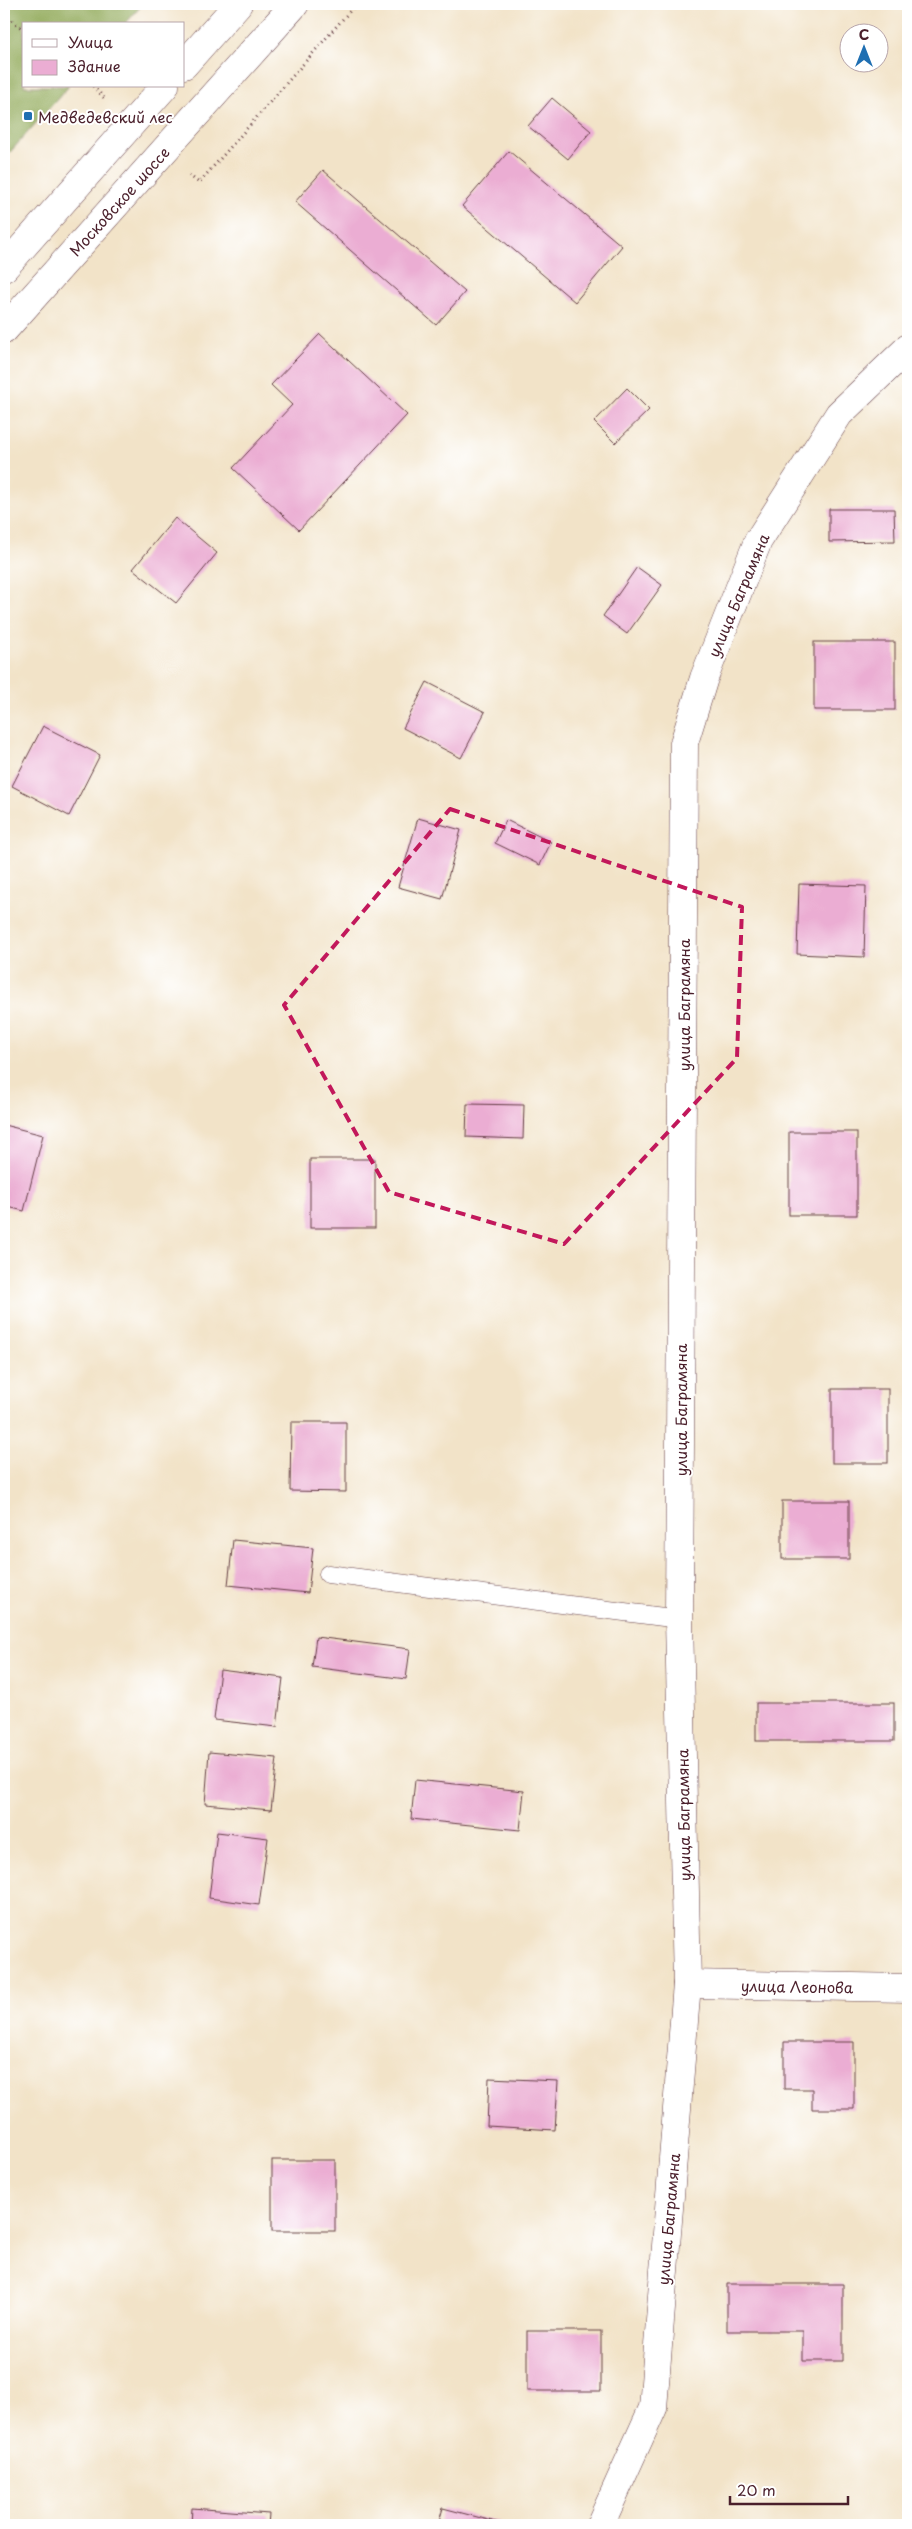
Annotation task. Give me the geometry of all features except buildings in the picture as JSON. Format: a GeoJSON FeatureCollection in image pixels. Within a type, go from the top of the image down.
{"type":"FeatureCollection","features":[{"type":"Feature","properties":{"kind":"street"},"geometry":{"type":"LineString","coordinates":[[185,64],[238,4]]}},
{"type":"Feature","properties":{"kind":"street","name":"Московское шоссе"},"geometry":{"type":"LineString","coordinates":[[4,330],[295,4]]}},
{"type":"Feature","properties":{"kind":"street"},"geometry":{"type":"LineString","coordinates":[[4,268],[163,88]]}},
{"type":"Feature","properties":{"kind":"street","name":"улица Баграмяна"},"geometry":{"type":"LineString","coordinates":[[600,2525],[652,2408],[687,1984],[679,1619],[684,743],[704,678],[758,541],[839,414],[908,348]]}},
{"type":"Feature","properties":{"kind":"street","name":"улица Леонова"},"geometry":{"type":"LineString","coordinates":[[687,1984],[908,1988]]}},
{"type":"Feature","properties":{"kind":"lane"},"geometry":{"type":"LineString","coordinates":[[328,1574],[679,1619]]}},
{"type":"Feature","properties":{"kind":"path"},"geometry":{"type":"LineString","coordinates":[[4,14],[22,28]]}},
{"type":"Feature","properties":{"kind":"highlighted area"},"geometry":{"type":"Polygon","coordinates":[[[450,809],[742,907],[737,1058],[564,1244],[389,1192],[284,1005],[450,809]]]}},
{"type":"Feature","properties":{"kind":"green space"},"geometry":{"type":"Polygon","coordinates":[[[4,4],[143,4],[127,22],[22,22],[22,88],[67,88],[4,159],[4,4]]]}},
{"type":"Feature","properties":{"kind":"place","name":"Медведевский лес"},"geometry":{"type":"Point","coordinates":[28,116]}}]}
